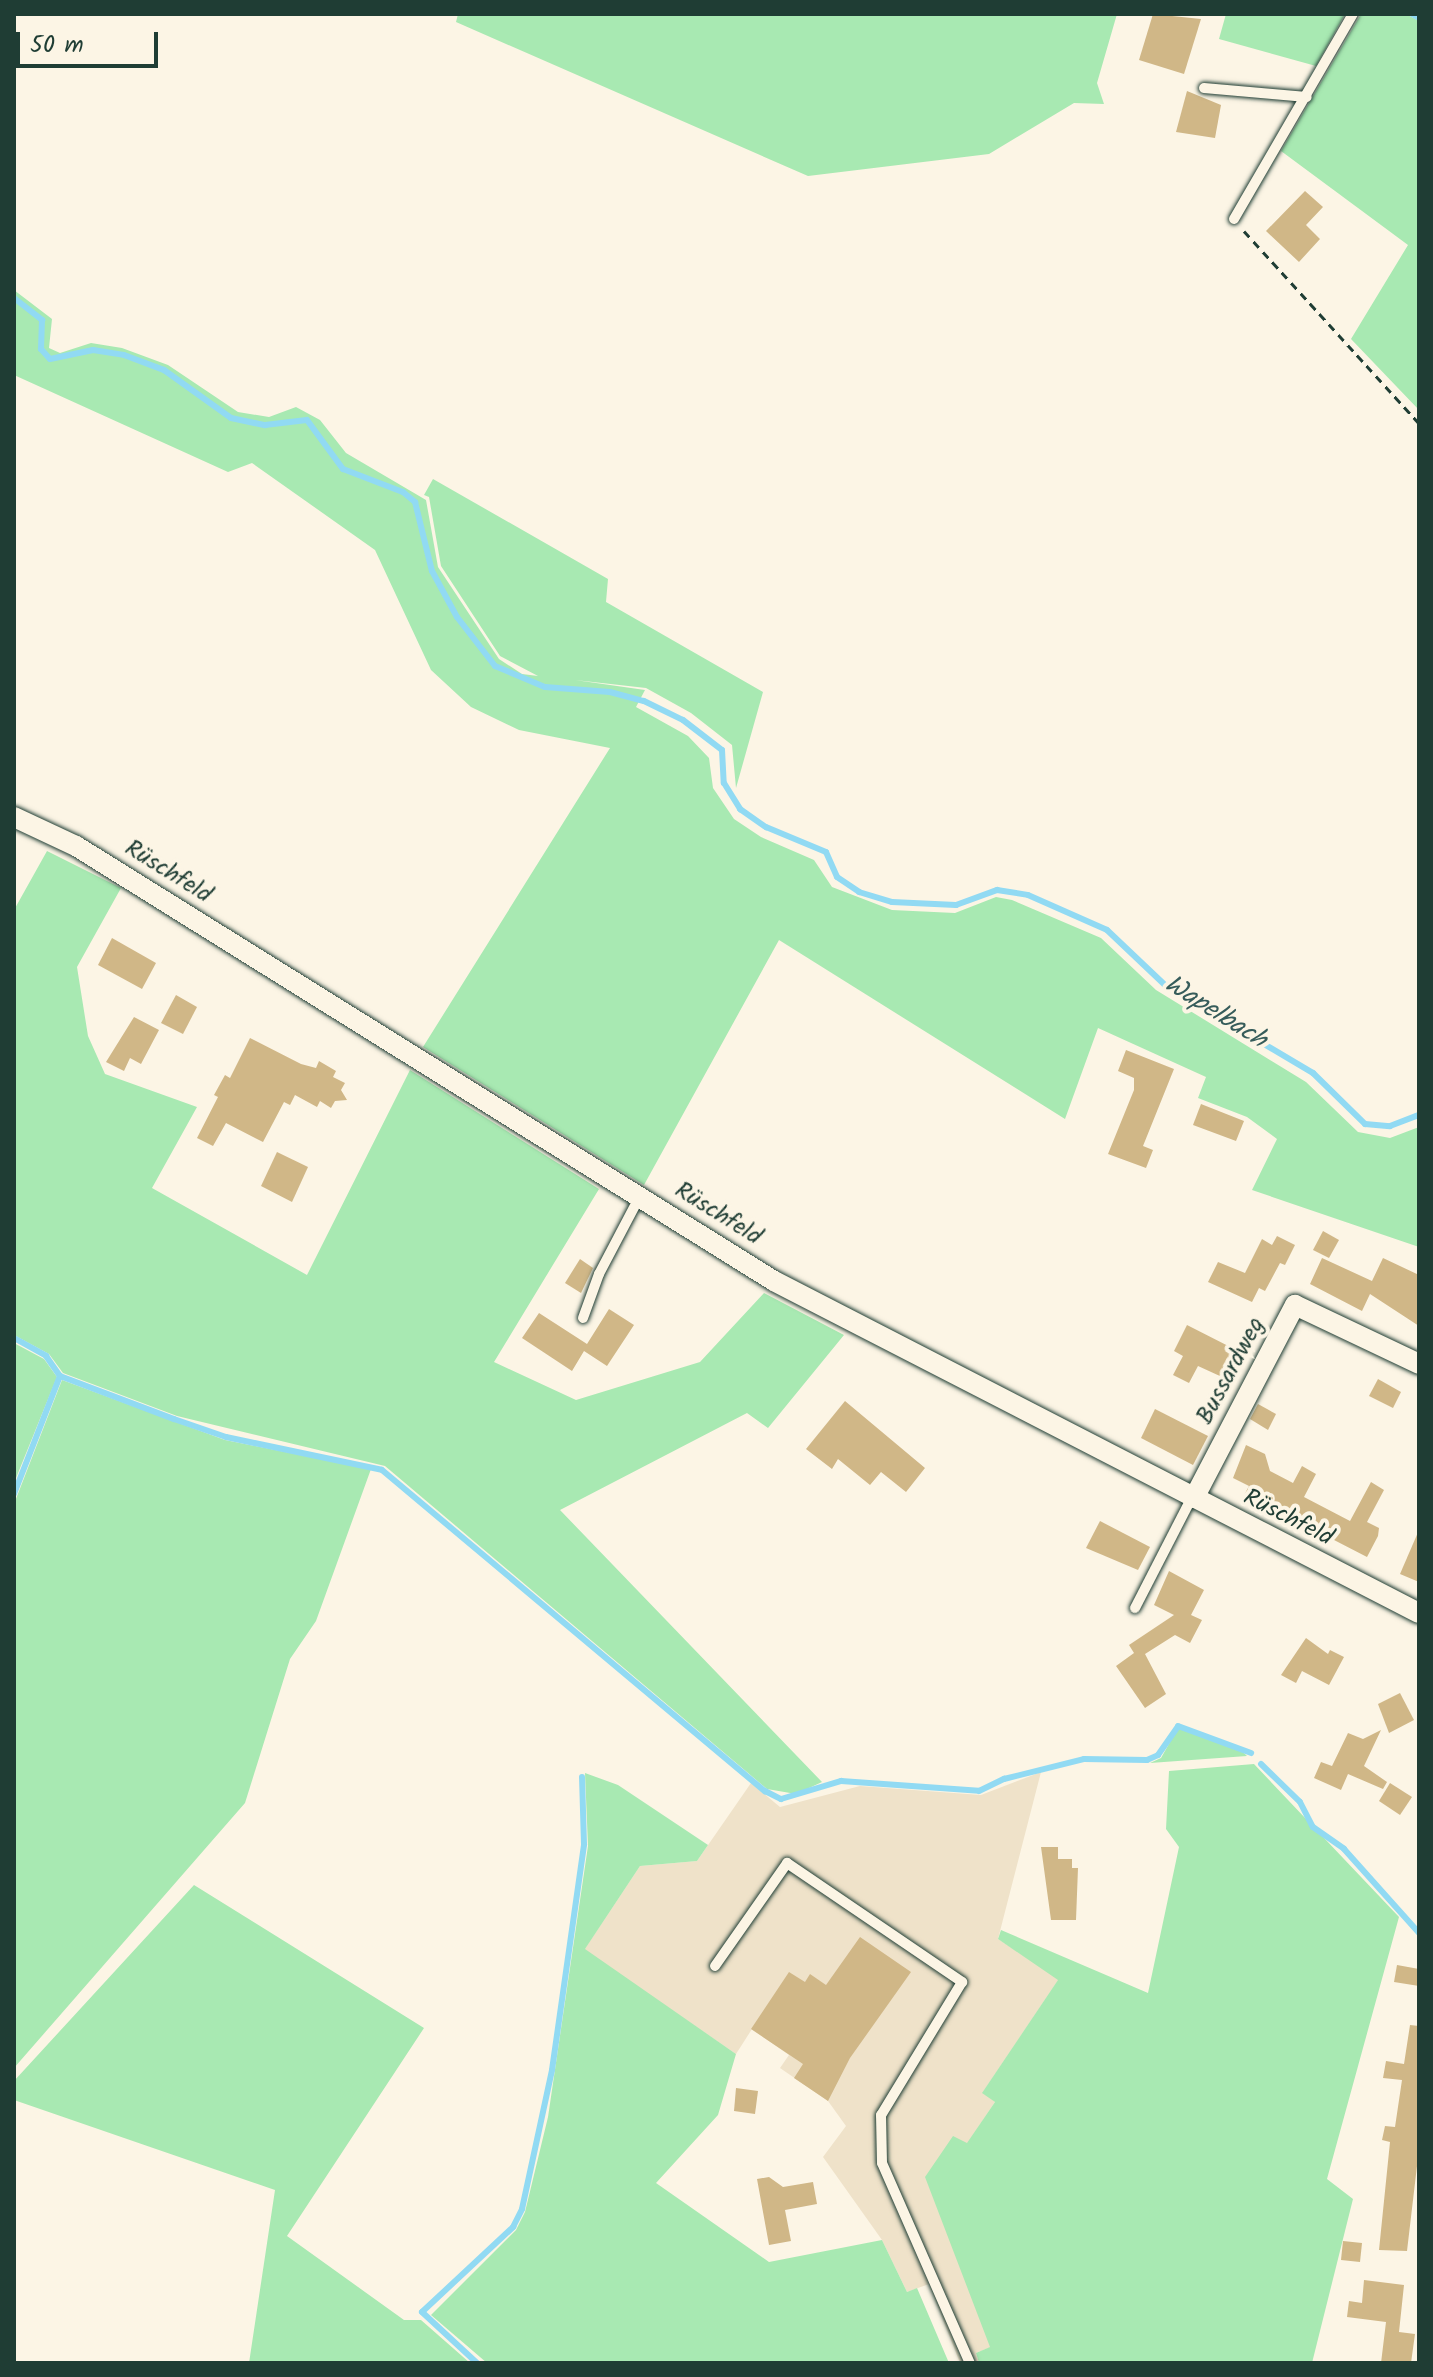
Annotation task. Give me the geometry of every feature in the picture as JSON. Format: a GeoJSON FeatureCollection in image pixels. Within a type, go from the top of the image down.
{"type":"FeatureCollection","features":[{"type":"Feature","properties":{"kind":"street","name":"Rüschfeld"},"geometry":{"type":"LineString","coordinates":[[14,817],[76,846],[774,1281],[1419,1613]]}},
{"type":"Feature","properties":{"kind":"street","name":"Bussardweg"},"geometry":{"type":"LineString","coordinates":[[1193,1498],[1295,1305],[1419,1364]]}},
{"type":"Feature","properties":{"kind":"lane"},"geometry":{"type":"LineString","coordinates":[[1234,219],[1353,14]]}},
{"type":"Feature","properties":{"kind":"lane"},"geometry":{"type":"LineString","coordinates":[[1204,88],[1307,97]]}},
{"type":"Feature","properties":{"kind":"lane"},"geometry":{"type":"LineString","coordinates":[[583,1318],[599,1274],[640,1196]]}},
{"type":"Feature","properties":{"kind":"lane"},"geometry":{"type":"LineString","coordinates":[[1135,1608],[1193,1498]]}},
{"type":"Feature","properties":{"kind":"lane"},"geometry":{"type":"LineString","coordinates":[[715,1966],[787,1863],[962,1982],[881,2115],[882,2163],[970,2363]]}},
{"type":"Feature","properties":{"kind":"path"},"geometry":{"type":"LineString","coordinates":[[1234,219],[1419,423]]}},
{"type":"Feature","properties":{"kind":"shaded area"},"geometry":{"type":"Polygon","coordinates":[[[1041,1772],[998,1939],[1059,1979],[983,2092],[995,2102],[967,2144],[991,2347],[976,2353],[979,2363],[960,2363],[929,2284],[907,2292],[882,2240],[823,2157],[846,2126],[828,2101],[780,2068],[789,2055],[752,2029],[736,2054],[584,1950],[640,1866],[697,1861],[751,1783],[780,1807],[860,1786],[981,1795],[1041,1772]]]}},
{"type":"Feature","properties":{"kind":"green space"},"geometry":{"type":"Polygon","coordinates":[[[458,14],[1117,14],[1097,83],[1104,104],[1074,103],[989,154],[808,176],[456,22],[458,14]]]}},
{"type":"Feature","properties":{"kind":"green space"},"geometry":{"type":"Polygon","coordinates":[[[1226,14],[1345,14],[1316,66],[1219,39],[1226,14]]]}},
{"type":"Feature","properties":{"kind":"green space"},"geometry":{"type":"Polygon","coordinates":[[[1361,14],[1406,14],[1419,21],[1419,410],[1351,339],[1408,245],[1281,151],[1361,14]]]}},
{"type":"Feature","properties":{"kind":"green space"},"geometry":{"type":"Polygon","coordinates":[[[14,290],[52,319],[49,348],[60,353],[91,343],[122,348],[168,365],[238,412],[269,417],[296,407],[320,420],[346,453],[426,500],[438,567],[499,659],[522,674],[538,676],[500,656],[441,566],[429,497],[424,495],[433,479],[608,579],[606,602],[763,692],[736,788],[732,745],[691,713],[646,688],[575,680],[645,690],[636,707],[688,736],[709,758],[713,788],[734,819],[761,837],[814,860],[832,887],[892,910],[955,913],[996,897],[1012,900],[1101,938],[1156,990],[1306,1082],[1358,1132],[1390,1138],[1419,1127],[1419,1247],[1252,1190],[1277,1139],[1247,1117],[1198,1098],[1206,1077],[1098,1028],[1065,1119],[779,940],[644,1185],[423,1047],[610,748],[519,730],[471,707],[431,670],[375,550],[252,463],[228,472],[14,375],[14,290]]]}},
{"type":"Feature","properties":{"kind":"green space"},"geometry":{"type":"Polygon","coordinates":[[[47,851],[121,888],[77,967],[88,1036],[105,1074],[197,1107],[152,1188],[307,1275],[410,1070],[599,1189],[494,1362],[576,1400],[700,1362],[764,1293],[844,1335],[768,1428],[747,1413],[560,1510],[822,1782],[796,1794],[767,1789],[385,1466],[177,1416],[63,1373],[49,1354],[14,1335],[14,910],[47,851]]]}},
{"type":"Feature","properties":{"kind":"green space"},"geometry":{"type":"Polygon","coordinates":[[[14,1343],[44,1359],[57,1377],[14,1483],[14,1343]]]}},
{"type":"Feature","properties":{"kind":"green space"},"geometry":{"type":"Polygon","coordinates":[[[62,1380],[225,1440],[371,1469],[316,1621],[290,1659],[245,1803],[14,2068],[14,1504],[62,1380]]]}},
{"type":"Feature","properties":{"kind":"green space"},"geometry":{"type":"Polygon","coordinates":[[[1178,1728],[1241,1750],[1247,1756],[1150,1763],[1161,1758],[1178,1728]]]}},
{"type":"Feature","properties":{"kind":"green space"},"geometry":{"type":"Polygon","coordinates":[[[1254,1764],[1399,1917],[1327,2179],[1353,2199],[1312,2363],[979,2363],[976,2353],[990,2347],[925,2177],[953,2136],[967,2143],[995,2102],[982,2093],[1058,1980],[998,1939],[1001,1930],[1148,1993],[1179,1847],[1166,1829],[1169,1771],[1254,1764]]]}},
{"type":"Feature","properties":{"kind":"green space"},"geometry":{"type":"Polygon","coordinates":[[[585,1773],[618,1785],[708,1845],[697,1861],[640,1866],[585,1949],[736,2054],[718,2115],[656,2183],[769,2262],[882,2240],[907,2292],[917,2288],[949,2363],[487,2363],[431,2315],[516,2230],[525,2212],[548,2117],[588,1846],[585,1773]]]}},
{"type":"Feature","properties":{"kind":"green space"},"geometry":{"type":"Polygon","coordinates":[[[194,1885],[424,2028],[287,2236],[404,2320],[421,2320],[470,2363],[249,2363],[275,2190],[14,2100],[14,2081],[194,1885]]]}},
{"type":"Feature","properties":{"kind":"building"},"geometry":{"type":"Polygon","coordinates":[[[1153,14],[1201,19],[1184,74],[1139,60],[1153,14]]]}},
{"type":"Feature","properties":{"kind":"building"},"geometry":{"type":"Polygon","coordinates":[[[1187,91],[1221,105],[1215,138],[1176,132],[1187,91]]]}},
{"type":"Feature","properties":{"kind":"building"},"geometry":{"type":"Polygon","coordinates":[[[1305,191],[1323,207],[1306,225],[1320,239],[1299,262],[1266,231],[1305,191]]]}},
{"type":"Feature","properties":{"kind":"building"},"geometry":{"type":"Polygon","coordinates":[[[112,938],[156,963],[142,989],[98,965],[112,938]]]}},
{"type":"Feature","properties":{"kind":"building"},"geometry":{"type":"Polygon","coordinates":[[[176,995],[197,1007],[183,1034],[161,1023],[176,995]]]}},
{"type":"Feature","properties":{"kind":"building"},"geometry":{"type":"Polygon","coordinates":[[[134,1017],[159,1030],[141,1064],[130,1058],[124,1071],[106,1062],[134,1017]]]}},
{"type":"Feature","properties":{"kind":"building"},"geometry":{"type":"Polygon","coordinates":[[[250,1038],[301,1064],[316,1068],[319,1061],[336,1071],[333,1077],[345,1083],[341,1090],[347,1100],[335,1101],[331,1108],[320,1101],[317,1107],[295,1095],[290,1105],[284,1102],[263,1142],[226,1123],[213,1146],[197,1138],[218,1097],[214,1095],[225,1075],[230,1078],[250,1038]]]}},
{"type":"Feature","properties":{"kind":"building"},"geometry":{"type":"Polygon","coordinates":[[[1126,1050],[1174,1069],[1143,1146],[1153,1150],[1146,1168],[1108,1154],[1134,1090],[1134,1078],[1118,1071],[1126,1050]]]}},
{"type":"Feature","properties":{"kind":"building"},"geometry":{"type":"Polygon","coordinates":[[[1201,1104],[1244,1121],[1236,1141],[1193,1125],[1201,1104]]]}},
{"type":"Feature","properties":{"kind":"building"},"geometry":{"type":"Polygon","coordinates":[[[277,1152],[308,1167],[292,1202],[261,1186],[277,1152]]]}},
{"type":"Feature","properties":{"kind":"building"},"geometry":{"type":"Polygon","coordinates":[[[1323,1231],[1339,1240],[1329,1258],[1313,1250],[1323,1231]]]}},
{"type":"Feature","properties":{"kind":"building"},"geometry":{"type":"Polygon","coordinates":[[[1277,1236],[1295,1245],[1285,1265],[1280,1263],[1265,1291],[1259,1288],[1252,1302],[1208,1282],[1218,1262],[1245,1273],[1262,1239],[1272,1245],[1277,1236]]]}},
{"type":"Feature","properties":{"kind":"building"},"geometry":{"type":"Polygon","coordinates":[[[1322,1258],[1372,1281],[1383,1258],[1419,1275],[1419,1326],[1370,1294],[1362,1311],[1310,1284],[1322,1258]]]}},
{"type":"Feature","properties":{"kind":"building"},"geometry":{"type":"Polygon","coordinates":[[[580,1259],[593,1268],[581,1293],[565,1283],[580,1259]]]}},
{"type":"Feature","properties":{"kind":"building"},"geometry":{"type":"Polygon","coordinates":[[[609,1309],[634,1325],[607,1366],[584,1351],[572,1371],[522,1338],[539,1313],[587,1344],[609,1309]]]}},
{"type":"Feature","properties":{"kind":"building"},"geometry":{"type":"Polygon","coordinates":[[[1187,1325],[1244,1354],[1233,1382],[1198,1366],[1189,1383],[1173,1375],[1183,1356],[1174,1351],[1187,1325]]]}},
{"type":"Feature","properties":{"kind":"building"},"geometry":{"type":"Polygon","coordinates":[[[1378,1379],[1401,1392],[1393,1408],[1369,1396],[1378,1379]]]}},
{"type":"Feature","properties":{"kind":"building"},"geometry":{"type":"Polygon","coordinates":[[[845,1401],[925,1468],[906,1492],[881,1472],[870,1485],[838,1459],[832,1469],[806,1449],[845,1401]]]}},
{"type":"Feature","properties":{"kind":"building"},"geometry":{"type":"Polygon","coordinates":[[[1258,1404],[1276,1414],[1268,1430],[1250,1419],[1258,1404]]]}},
{"type":"Feature","properties":{"kind":"building"},"geometry":{"type":"Polygon","coordinates":[[[1155,1409],[1208,1436],[1193,1465],[1141,1438],[1155,1409]]]}},
{"type":"Feature","properties":{"kind":"building"},"geometry":{"type":"Polygon","coordinates":[[[1246,1445],[1265,1454],[1270,1471],[1293,1483],[1302,1466],[1316,1474],[1304,1497],[1350,1521],[1371,1482],[1384,1490],[1367,1522],[1379,1528],[1367,1557],[1272,1508],[1270,1512],[1242,1499],[1249,1486],[1233,1478],[1246,1445]]]}},
{"type":"Feature","properties":{"kind":"building"},"geometry":{"type":"Polygon","coordinates":[[[1100,1521],[1150,1547],[1138,1570],[1086,1548],[1100,1521]]]}},
{"type":"Feature","properties":{"kind":"building"},"geometry":{"type":"Polygon","coordinates":[[[1419,1530],[1419,1582],[1400,1574],[1419,1530]]]}},
{"type":"Feature","properties":{"kind":"building"},"geometry":{"type":"Polygon","coordinates":[[[1169,1571],[1204,1590],[1191,1615],[1202,1620],[1190,1643],[1175,1635],[1145,1654],[1166,1694],[1145,1708],[1116,1666],[1134,1653],[1129,1645],[1174,1615],[1154,1605],[1169,1571]]]}},
{"type":"Feature","properties":{"kind":"building"},"geometry":{"type":"Polygon","coordinates":[[[1306,1638],[1328,1654],[1330,1650],[1344,1657],[1329,1685],[1302,1671],[1296,1683],[1281,1675],[1306,1638]]]}},
{"type":"Feature","properties":{"kind":"building"},"geometry":{"type":"Polygon","coordinates":[[[1400,1693],[1414,1720],[1389,1733],[1378,1704],[1400,1693]]]}},
{"type":"Feature","properties":{"kind":"building"},"geometry":{"type":"Polygon","coordinates":[[[1381,1730],[1364,1766],[1387,1782],[1383,1789],[1348,1774],[1341,1790],[1314,1778],[1321,1762],[1332,1766],[1348,1733],[1363,1739],[1381,1730]]]}},
{"type":"Feature","properties":{"kind":"building"},"geometry":{"type":"Polygon","coordinates":[[[1390,1783],[1412,1797],[1400,1815],[1379,1801],[1390,1783]]]}},
{"type":"Feature","properties":{"kind":"building"},"geometry":{"type":"Polygon","coordinates":[[[1041,1847],[1058,1847],[1058,1859],[1072,1859],[1072,1868],[1078,1868],[1076,1920],[1051,1920],[1041,1847]]]}},
{"type":"Feature","properties":{"kind":"building"},"geometry":{"type":"Polygon","coordinates":[[[860,1937],[911,1972],[850,2058],[828,2101],[794,2078],[803,2064],[751,2029],[789,1972],[805,1982],[810,1974],[826,1985],[860,1937]]]}},
{"type":"Feature","properties":{"kind":"building"},"geometry":{"type":"Polygon","coordinates":[[[1397,1965],[1419,1969],[1419,1986],[1394,1982],[1397,1965]]]}},
{"type":"Feature","properties":{"kind":"building"},"geometry":{"type":"Polygon","coordinates":[[[1410,2025],[1419,2026],[1419,2149],[1407,2251],[1379,2250],[1390,2142],[1382,2140],[1385,2126],[1395,2127],[1402,2080],[1383,2078],[1386,2061],[1404,2064],[1410,2025]]]}},
{"type":"Feature","properties":{"kind":"building"},"geometry":{"type":"Polygon","coordinates":[[[736,2088],[758,2091],[755,2114],[734,2111],[736,2088]]]}},
{"type":"Feature","properties":{"kind":"building"},"geometry":{"type":"Polygon","coordinates":[[[769,2177],[783,2187],[813,2182],[817,2204],[785,2210],[791,2241],[769,2245],[757,2179],[769,2177]]]}},
{"type":"Feature","properties":{"kind":"building"},"geometry":{"type":"Polygon","coordinates":[[[1343,2241],[1362,2243],[1360,2262],[1341,2260],[1343,2241]]]}},
{"type":"Feature","properties":{"kind":"building"},"geometry":{"type":"Polygon","coordinates":[[[1364,2280],[1404,2285],[1399,2332],[1415,2334],[1411,2363],[1381,2363],[1386,2322],[1347,2317],[1349,2301],[1362,2303],[1364,2280]]]}},
{"type":"Feature","properties":{"kind":"waterway"},"geometry":{"type":"LineString","coordinates":[[1412,14],[1419,18]]}},
{"type":"Feature","properties":{"kind":"waterway","name":"Wapelbach"},"geometry":{"type":"LineString","coordinates":[[14,298],[42,320],[41,349],[50,359],[93,350],[124,355],[164,370],[231,418],[265,425],[307,420],[343,469],[403,492],[415,502],[432,571],[457,617],[495,666],[545,687],[610,692],[644,701],[683,720],[722,750],[724,783],[740,809],[766,827],[826,852],[837,877],[859,892],[892,902],[956,905],[997,890],[1028,895],[1107,930],[1166,986],[1313,1073],[1365,1124],[1390,1126],[1419,1115]]}},
{"type":"Feature","properties":{"kind":"waterway"},"geometry":{"type":"LineString","coordinates":[[14,1338],[46,1356],[60,1376],[174,1419],[226,1437],[382,1470],[765,1791],[781,1799],[841,1781],[979,1791],[1004,1779],[1084,1759],[1147,1760],[1158,1755],[1178,1726],[1251,1753]]}},
{"type":"Feature","properties":{"kind":"waterway"},"geometry":{"type":"LineString","coordinates":[[14,1494],[60,1376]]}},
{"type":"Feature","properties":{"kind":"waterway"},"geometry":{"type":"LineString","coordinates":[[1261,1764],[1300,1802],[1313,1827],[1344,1849],[1419,1933]]}},
{"type":"Feature","properties":{"kind":"waterway"},"geometry":{"type":"LineString","coordinates":[[477,2363],[422,2312],[513,2227],[522,2209],[552,2070],[584,1844],[582,1777]]}}]}
